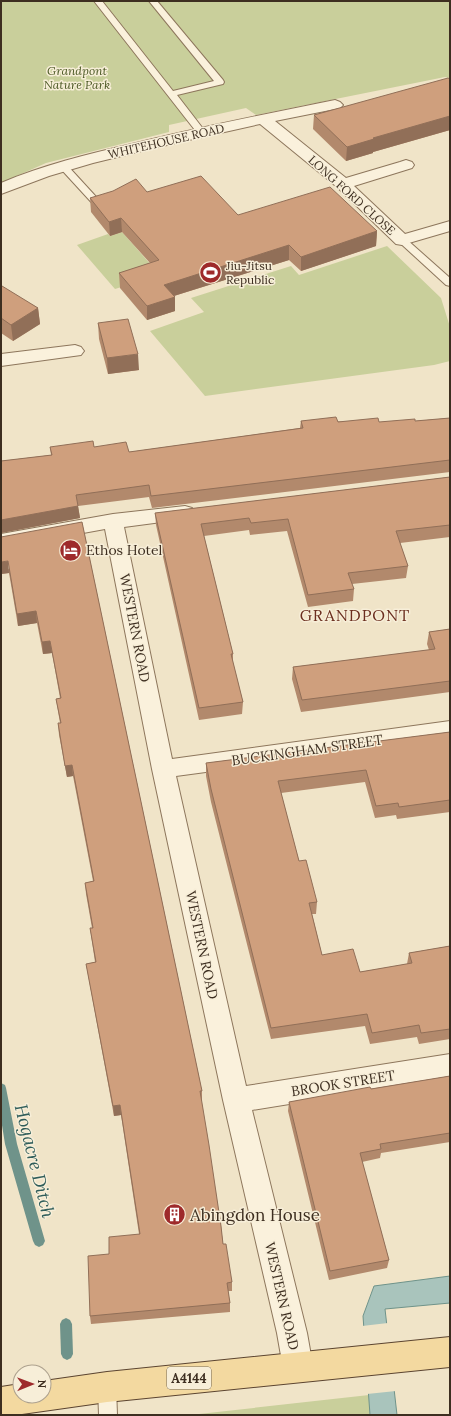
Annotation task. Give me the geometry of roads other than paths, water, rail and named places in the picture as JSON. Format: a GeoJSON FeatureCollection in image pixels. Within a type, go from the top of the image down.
{"type":"FeatureCollection","features":[{"type":"Feature","properties":{"kind":"main road","name":"A4144"},"geometry":{"type":"LineString","coordinates":[[52,1395],[107,1387],[450,1352]]}},
{"type":"Feature","properties":{"kind":"main road","name":"A4144"},"geometry":{"type":"LineString","coordinates":[[1,1402],[12,1400]]}},
{"type":"Feature","properties":{"kind":"street","name":"WHITEHOUSE ROAD"},"geometry":{"type":"LineString","coordinates":[[1,189],[63,166],[263,118],[335,105]]}},
{"type":"Feature","properties":{"kind":"street","name":"LONG FORD CLOSE"},"geometry":{"type":"LineString","coordinates":[[263,118],[343,184],[402,240],[450,226]]}},
{"type":"Feature","properties":{"kind":"street"},"geometry":{"type":"LineString","coordinates":[[343,184],[406,165]]}},
{"type":"Feature","properties":{"kind":"street"},"geometry":{"type":"LineString","coordinates":[[1,360],[75,351]]}},
{"type":"Feature","properties":{"kind":"street"},"geometry":{"type":"LineString","coordinates":[[1,541],[113,521],[200,511]]}},
{"type":"Feature","properties":{"kind":"street","name":"WESTERN ROAD"},"geometry":{"type":"LineString","coordinates":[[113,521],[163,769],[236,1100],[292,1333],[298,1367]]}},
{"type":"Feature","properties":{"kind":"street","name":"BUCKINGHAM STREET"},"geometry":{"type":"LineString","coordinates":[[163,769],[450,730]]}},
{"type":"Feature","properties":{"kind":"street","name":"BROOK STREET"},"geometry":{"type":"LineString","coordinates":[[236,1100],[450,1066]]}},
{"type":"Feature","properties":{"kind":"lane"},"geometry":{"type":"LineString","coordinates":[[98,1],[201,132]]}},
{"type":"Feature","properties":{"kind":"lane"},"geometry":{"type":"LineString","coordinates":[[153,1],[220,82],[170,94]]}},
{"type":"Feature","properties":{"kind":"lane"},"geometry":{"type":"LineString","coordinates":[[63,166],[96,202]]}},
{"type":"Feature","properties":{"kind":"lane"},"geometry":{"type":"LineString","coordinates":[[402,240],[450,283]]}},
{"type":"Feature","properties":{"kind":"lane"},"geometry":{"type":"LineString","coordinates":[[107,1387],[108,1415]]}},
{"type":"Feature","properties":{"kind":"water"},"geometry":{"type":"Polygon","coordinates":[[[450,1276],[450,1303],[385,1309],[397,1415],[370,1415],[363,1316],[374,1286],[450,1276]]]}},
{"type":"Feature","properties":{"kind":"waterway","name":"Hogacre Ditch"},"geometry":{"type":"LineString","coordinates":[[1,1088],[11,1144],[39,1241]]}},
{"type":"Feature","properties":{"kind":"waterway","name":"Hogacre Ditch"},"geometry":{"type":"LineString","coordinates":[[66,1324],[67,1354]]}},
{"type":"Feature","properties":{"kind":"place","name":"Jiu-Jitsu Republic"},"geometry":{"type":"Point","coordinates":[210,272]}},
{"type":"Feature","properties":{"kind":"place","name":"Ethos Hotel"},"geometry":{"type":"Point","coordinates":[70,550]}},
{"type":"Feature","properties":{"kind":"place","name":"Abingdon House"},"geometry":{"type":"Point","coordinates":[174,1215]}},
{"type":"Feature","properties":{"kind":"district","name":"GRANDPONT"},"geometry":{"type":"Point","coordinates":[355,615]}},
{"type":"Feature","properties":{"kind":"park label","name":"Grandpont Nature Park"},"geometry":{"type":"Point","coordinates":[77,77]}}]}
